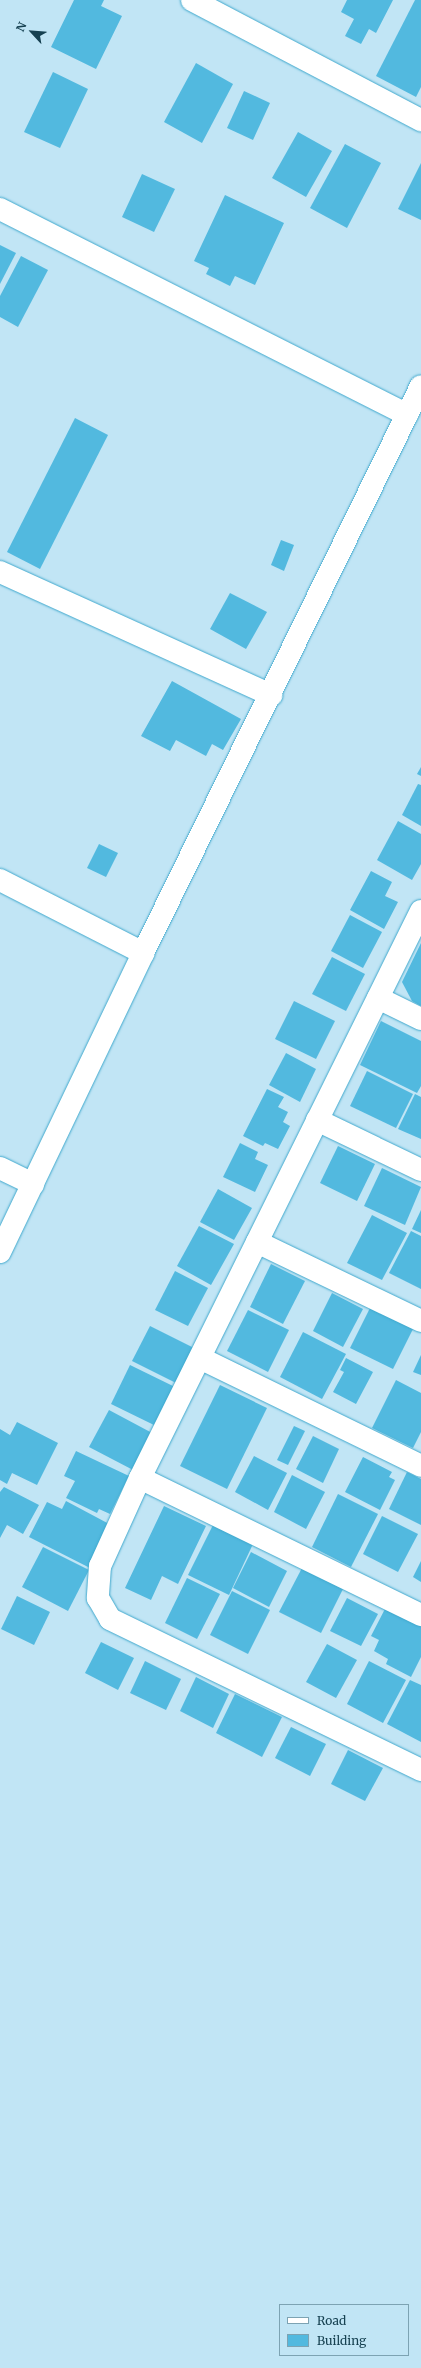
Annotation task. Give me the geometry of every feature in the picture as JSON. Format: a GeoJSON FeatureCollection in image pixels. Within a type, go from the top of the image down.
{"type":"FeatureCollection","features":[{"type":"Feature","properties":{"kind":"street"},"geometry":{"type":"LineString","coordinates":[[192,0],[421,120]]}},
{"type":"Feature","properties":{"kind":"street"},"geometry":{"type":"LineString","coordinates":[[0,209],[407,415]]}},
{"type":"Feature","properties":{"kind":"street"},"geometry":{"type":"LineString","coordinates":[[0,1252],[143,952],[271,695],[421,386]]}},
{"type":"Feature","properties":{"kind":"street"},"geometry":{"type":"LineString","coordinates":[[0,572],[271,695]]}},
{"type":"Feature","properties":{"kind":"street"},"geometry":{"type":"LineString","coordinates":[[0,880],[143,952]]}},
{"type":"Feature","properties":{"kind":"street"},"geometry":{"type":"LineString","coordinates":[[421,911],[140,1478],[100,1566],[98,1598],[110,1619],[421,1770]]}},
{"type":"Feature","properties":{"kind":"street"},"geometry":{"type":"LineString","coordinates":[[378,998],[421,1019]]}},
{"type":"Feature","properties":{"kind":"street"},"geometry":{"type":"LineString","coordinates":[[317,1120],[421,1170]]}},
{"type":"Feature","properties":{"kind":"street"},"geometry":{"type":"LineString","coordinates":[[0,1168],[33,1184]]}},
{"type":"Feature","properties":{"kind":"street"},"geometry":{"type":"LineString","coordinates":[[257,1242],[421,1321]]}},
{"type":"Feature","properties":{"kind":"street"},"geometry":{"type":"LineString","coordinates":[[200,1358],[421,1466]]}},
{"type":"Feature","properties":{"kind":"street"},"geometry":{"type":"LineString","coordinates":[[140,1478],[421,1615]]}},
{"type":"Feature","properties":{"kind":"building"},"geometry":{"type":"Polygon","coordinates":[[[74,0],[104,0],[101,6],[122,16],[96,69],[51,47],[74,0]]]}},
{"type":"Feature","properties":{"kind":"building"},"geometry":{"type":"Polygon","coordinates":[[[347,0],[393,0],[376,33],[369,29],[361,44],[345,36],[354,19],[341,12],[347,0]]]}},
{"type":"Feature","properties":{"kind":"building"},"geometry":{"type":"Polygon","coordinates":[[[415,0],[421,0],[421,87],[416,97],[376,76],[415,0]]]}},
{"type":"Feature","properties":{"kind":"building"},"geometry":{"type":"Polygon","coordinates":[[[196,63],[233,84],[202,143],[164,122],[196,63]]]}},
{"type":"Feature","properties":{"kind":"building"},"geometry":{"type":"Polygon","coordinates":[[[53,72],[88,89],[60,148],[24,132],[53,72]]]}},
{"type":"Feature","properties":{"kind":"building"},"geometry":{"type":"Polygon","coordinates":[[[244,91],[270,103],[253,140],[227,128],[244,91]]]}},
{"type":"Feature","properties":{"kind":"building"},"geometry":{"type":"Polygon","coordinates":[[[298,132],[332,151],[306,197],[272,178],[298,132]]]}},
{"type":"Feature","properties":{"kind":"building"},"geometry":{"type":"Polygon","coordinates":[[[345,144],[381,163],[347,228],[310,208],[345,144]]]}},
{"type":"Feature","properties":{"kind":"building"},"geometry":{"type":"Polygon","coordinates":[[[421,163],[421,220],[398,209],[421,163]]]}},
{"type":"Feature","properties":{"kind":"building"},"geometry":{"type":"Polygon","coordinates":[[[142,174],[175,189],[154,232],[122,217],[142,174]]]}},
{"type":"Feature","properties":{"kind":"building"},"geometry":{"type":"Polygon","coordinates":[[[225,195],[284,223],[255,285],[235,276],[230,286],[206,274],[209,268],[194,261],[225,195]]]}},
{"type":"Feature","properties":{"kind":"building"},"geometry":{"type":"Polygon","coordinates":[[[0,245],[16,253],[0,284],[0,245]]]}},
{"type":"Feature","properties":{"kind":"building"},"geometry":{"type":"Polygon","coordinates":[[[21,256],[48,270],[18,327],[0,317],[0,296],[21,256]]]}},
{"type":"Feature","properties":{"kind":"building"},"geometry":{"type":"Polygon","coordinates":[[[75,418],[108,435],[40,569],[7,552],[75,418]]]}},
{"type":"Feature","properties":{"kind":"building"},"geometry":{"type":"Polygon","coordinates":[[[281,540],[294,545],[284,571],[271,565],[281,540]]]}},
{"type":"Feature","properties":{"kind":"building"},"geometry":{"type":"Polygon","coordinates":[[[230,593],[267,612],[246,649],[210,629],[230,593]]]}},
{"type":"Feature","properties":{"kind":"building"},"geometry":{"type":"Polygon","coordinates":[[[172,681],[241,719],[223,750],[212,744],[206,756],[176,740],[170,751],[141,736],[172,681]]]}},
{"type":"Feature","properties":{"kind":"building"},"geometry":{"type":"Polygon","coordinates":[[[421,767],[421,776],[417,774],[421,767]]]}},
{"type":"Feature","properties":{"kind":"building"},"geometry":{"type":"Polygon","coordinates":[[[418,784],[421,785],[421,826],[402,815],[418,784]]]}},
{"type":"Feature","properties":{"kind":"building"},"geometry":{"type":"Polygon","coordinates":[[[398,821],[421,834],[421,864],[412,880],[377,860],[398,821]]]}},
{"type":"Feature","properties":{"kind":"building"},"geometry":{"type":"Polygon","coordinates":[[[99,844],[118,853],[106,877],[87,868],[99,844]]]}},
{"type":"Feature","properties":{"kind":"building"},"geometry":{"type":"Polygon","coordinates":[[[371,871],[392,882],[385,896],[398,902],[384,929],[350,910],[371,871]]]}},
{"type":"Feature","properties":{"kind":"building"},"geometry":{"type":"Polygon","coordinates":[[[350,915],[382,932],[363,968],[331,951],[350,915]]]}},
{"type":"Feature","properties":{"kind":"building"},"geometry":{"type":"Polygon","coordinates":[[[421,943],[421,1006],[412,1001],[402,982],[421,943]]]}},
{"type":"Feature","properties":{"kind":"building"},"geometry":{"type":"Polygon","coordinates":[[[332,957],[365,974],[346,1011],[312,994],[332,957]]]}},
{"type":"Feature","properties":{"kind":"building"},"geometry":{"type":"Polygon","coordinates":[[[294,1001],[335,1021],[316,1059],[275,1039],[294,1001]]]}},
{"type":"Feature","properties":{"kind":"building"},"geometry":{"type":"Polygon","coordinates":[[[381,1021],[421,1041],[421,1086],[417,1093],[360,1065],[381,1021]]]}},
{"type":"Feature","properties":{"kind":"building"},"geometry":{"type":"Polygon","coordinates":[[[286,1053],[316,1069],[300,1102],[269,1085],[286,1053]]]}},
{"type":"Feature","properties":{"kind":"building"},"geometry":{"type":"Polygon","coordinates":[[[367,1071],[413,1094],[396,1128],[350,1106],[367,1071]]]}},
{"type":"Feature","properties":{"kind":"building"},"geometry":{"type":"Polygon","coordinates":[[[267,1089],[284,1097],[278,1107],[288,1112],[283,1122],[290,1126],[278,1149],[265,1143],[263,1146],[243,1136],[267,1089]]]}},
{"type":"Feature","properties":{"kind":"building"},"geometry":{"type":"Polygon","coordinates":[[[415,1094],[421,1097],[421,1139],[398,1129],[415,1094]]]}},
{"type":"Feature","properties":{"kind":"building"},"geometry":{"type":"Polygon","coordinates":[[[240,1143],[258,1152],[255,1159],[268,1165],[255,1192],[223,1177],[240,1143]]]}},
{"type":"Feature","properties":{"kind":"building"},"geometry":{"type":"Polygon","coordinates":[[[338,1146],[375,1164],[357,1201],[320,1183],[338,1146]]]}},
{"type":"Feature","properties":{"kind":"building"},"geometry":{"type":"Polygon","coordinates":[[[382,1168],[421,1187],[405,1225],[364,1206],[382,1168]]]}},
{"type":"Feature","properties":{"kind":"building"},"geometry":{"type":"Polygon","coordinates":[[[218,1189],[252,1208],[234,1240],[200,1222],[218,1189]]]}},
{"type":"Feature","properties":{"kind":"building"},"geometry":{"type":"Polygon","coordinates":[[[421,1210],[421,1233],[412,1229],[421,1210]]]}},
{"type":"Feature","properties":{"kind":"building"},"geometry":{"type":"Polygon","coordinates":[[[372,1215],[407,1233],[382,1280],[347,1263],[372,1215]]]}},
{"type":"Feature","properties":{"kind":"building"},"geometry":{"type":"Polygon","coordinates":[[[199,1226],[234,1244],[211,1285],[177,1266],[199,1226]]]}},
{"type":"Feature","properties":{"kind":"building"},"geometry":{"type":"Polygon","coordinates":[[[411,1231],[421,1236],[421,1289],[389,1273],[411,1231]]]}},
{"type":"Feature","properties":{"kind":"building"},"geometry":{"type":"Polygon","coordinates":[[[271,1264],[305,1281],[283,1324],[250,1307],[271,1264]]]}},
{"type":"Feature","properties":{"kind":"building"},"geometry":{"type":"Polygon","coordinates":[[[175,1271],[208,1288],[188,1326],[155,1310],[175,1271]]]}},
{"type":"Feature","properties":{"kind":"building"},"geometry":{"type":"Polygon","coordinates":[[[332,1293],[363,1309],[343,1347],[313,1331],[332,1293]]]}},
{"type":"Feature","properties":{"kind":"building"},"geometry":{"type":"Polygon","coordinates":[[[371,1306],[414,1327],[393,1369],[350,1348],[371,1306]]]}},
{"type":"Feature","properties":{"kind":"building"},"geometry":{"type":"Polygon","coordinates":[[[248,1310],[289,1330],[268,1372],[227,1351],[248,1310]]]}},
{"type":"Feature","properties":{"kind":"building"},"geometry":{"type":"Polygon","coordinates":[[[150,1326],[194,1348],[176,1383],[132,1361],[150,1326]]]}},
{"type":"Feature","properties":{"kind":"building"},"geometry":{"type":"Polygon","coordinates":[[[303,1332],[346,1354],[322,1399],[280,1377],[303,1332]]]}},
{"type":"Feature","properties":{"kind":"building"},"geometry":{"type":"Polygon","coordinates":[[[421,1355],[421,1375],[413,1372],[421,1355]]]}},
{"type":"Feature","properties":{"kind":"building"},"geometry":{"type":"Polygon","coordinates":[[[346,1358],[373,1372],[356,1404],[333,1392],[344,1372],[340,1370],[346,1358]]]}},
{"type":"Feature","properties":{"kind":"building"},"geometry":{"type":"Polygon","coordinates":[[[130,1365],[175,1387],[156,1426],[111,1404],[130,1365]]]}},
{"type":"Feature","properties":{"kind":"building"},"geometry":{"type":"Polygon","coordinates":[[[396,1380],[421,1393],[421,1432],[413,1448],[372,1428],[396,1380]]]}},
{"type":"Feature","properties":{"kind":"building"},"geometry":{"type":"Polygon","coordinates":[[[220,1385],[267,1408],[227,1489],[180,1466],[220,1385]]]}},
{"type":"Feature","properties":{"kind":"building"},"geometry":{"type":"Polygon","coordinates":[[[109,1410],[154,1434],[135,1471],[89,1447],[109,1410]]]}},
{"type":"Feature","properties":{"kind":"building"},"geometry":{"type":"Polygon","coordinates":[[[17,1422],[58,1443],[37,1485],[12,1473],[7,1484],[0,1480],[0,1429],[10,1435],[17,1422]]]}},
{"type":"Feature","properties":{"kind":"building"},"geometry":{"type":"Polygon","coordinates":[[[294,1426],[305,1431],[288,1465],[277,1460],[294,1426]]]}},
{"type":"Feature","properties":{"kind":"building"},"geometry":{"type":"Polygon","coordinates":[[[313,1436],[339,1449],[323,1483],[296,1469],[313,1436]]]}},
{"type":"Feature","properties":{"kind":"building"},"geometry":{"type":"Polygon","coordinates":[[[76,1451],[129,1476],[110,1514],[99,1509],[97,1513],[66,1498],[75,1481],[64,1476],[76,1451]]]}},
{"type":"Feature","properties":{"kind":"building"},"geometry":{"type":"Polygon","coordinates":[[[254,1456],[287,1473],[268,1510],[235,1492],[254,1456]]]}},
{"type":"Feature","properties":{"kind":"building"},"geometry":{"type":"Polygon","coordinates":[[[363,1457],[392,1472],[389,1477],[395,1480],[380,1510],[345,1492],[363,1457]]]}},
{"type":"Feature","properties":{"kind":"building"},"geometry":{"type":"Polygon","coordinates":[[[407,1472],[421,1479],[421,1525],[389,1509],[407,1472]]]}},
{"type":"Feature","properties":{"kind":"building"},"geometry":{"type":"Polygon","coordinates":[[[292,1475],[325,1492],[306,1529],[274,1512],[292,1475]]]}},
{"type":"Feature","properties":{"kind":"building"},"geometry":{"type":"Polygon","coordinates":[[[4,1487],[39,1505],[23,1534],[7,1525],[0,1538],[0,1492],[4,1487]]]}},
{"type":"Feature","properties":{"kind":"building"},"geometry":{"type":"Polygon","coordinates":[[[338,1494],[378,1514],[351,1567],[312,1547],[338,1494]]]}},
{"type":"Feature","properties":{"kind":"building"},"geometry":{"type":"Polygon","coordinates":[[[66,1501],[111,1525],[90,1568],[29,1537],[47,1502],[62,1509],[66,1501]]]}},
{"type":"Feature","properties":{"kind":"building"},"geometry":{"type":"Polygon","coordinates":[[[164,1506],[206,1526],[178,1584],[162,1576],[151,1600],[125,1588],[164,1506]]]}},
{"type":"Feature","properties":{"kind":"building"},"geometry":{"type":"Polygon","coordinates":[[[382,1516],[418,1534],[398,1572],[363,1554],[382,1516]]]}},
{"type":"Feature","properties":{"kind":"building"},"geometry":{"type":"Polygon","coordinates":[[[213,1525],[253,1544],[229,1595],[188,1575],[213,1525]]]}},
{"type":"Feature","properties":{"kind":"building"},"geometry":{"type":"Polygon","coordinates":[[[43,1547],[89,1570],[68,1611],[22,1587],[43,1547]]]}},
{"type":"Feature","properties":{"kind":"building"},"geometry":{"type":"Polygon","coordinates":[[[251,1552],[287,1571],[269,1607],[233,1588],[251,1552]]]}},
{"type":"Feature","properties":{"kind":"building"},"geometry":{"type":"Polygon","coordinates":[[[421,1561],[421,1582],[413,1577],[421,1561]]]}},
{"type":"Feature","properties":{"kind":"building"},"geometry":{"type":"Polygon","coordinates":[[[303,1566],[344,1587],[321,1633],[279,1612],[303,1566]]]}},
{"type":"Feature","properties":{"kind":"building"},"geometry":{"type":"Polygon","coordinates":[[[187,1578],[220,1594],[197,1639],[165,1623],[187,1578]]]}},
{"type":"Feature","properties":{"kind":"building"},"geometry":{"type":"Polygon","coordinates":[[[232,1591],[270,1610],[248,1654],[210,1635],[232,1591]]]}},
{"type":"Feature","properties":{"kind":"building"},"geometry":{"type":"Polygon","coordinates":[[[17,1596],[50,1612],[34,1645],[1,1629],[17,1596]]]}},
{"type":"Feature","properties":{"kind":"building"},"geometry":{"type":"Polygon","coordinates":[[[347,1598],[378,1614],[361,1646],[330,1631],[347,1598]]]}},
{"type":"Feature","properties":{"kind":"building"},"geometry":{"type":"Polygon","coordinates":[[[387,1605],[421,1623],[421,1657],[411,1677],[386,1664],[388,1659],[374,1651],[379,1640],[371,1636],[387,1605]]]}},
{"type":"Feature","properties":{"kind":"building"},"geometry":{"type":"Polygon","coordinates":[[[101,1642],[134,1658],[118,1690],[85,1673],[101,1642]]]}},
{"type":"Feature","properties":{"kind":"building"},"geometry":{"type":"Polygon","coordinates":[[[327,1644],[357,1660],[336,1698],[306,1682],[327,1644]]]}},
{"type":"Feature","properties":{"kind":"building"},"geometry":{"type":"Polygon","coordinates":[[[145,1661],[181,1679],[166,1710],[130,1693],[145,1661]]]}},
{"type":"Feature","properties":{"kind":"building"},"geometry":{"type":"Polygon","coordinates":[[[369,1661],[406,1680],[383,1723],[347,1704],[369,1661]]]}},
{"type":"Feature","properties":{"kind":"building"},"geometry":{"type":"Polygon","coordinates":[[[196,1677],[229,1694],[213,1728],[180,1711],[196,1677]]]}},
{"type":"Feature","properties":{"kind":"building"},"geometry":{"type":"Polygon","coordinates":[[[410,1680],[421,1685],[421,1742],[387,1724],[410,1680]]]}},
{"type":"Feature","properties":{"kind":"building"},"geometry":{"type":"Polygon","coordinates":[[[235,1694],[282,1717],[262,1757],[216,1733],[235,1694]]]}},
{"type":"Feature","properties":{"kind":"building"},"geometry":{"type":"Polygon","coordinates":[[[291,1727],[326,1744],[310,1776],[275,1758],[291,1727]]]}},
{"type":"Feature","properties":{"kind":"building"},"geometry":{"type":"Polygon","coordinates":[[[348,1750],[383,1768],[365,1801],[331,1784],[348,1750]]]}}]}
